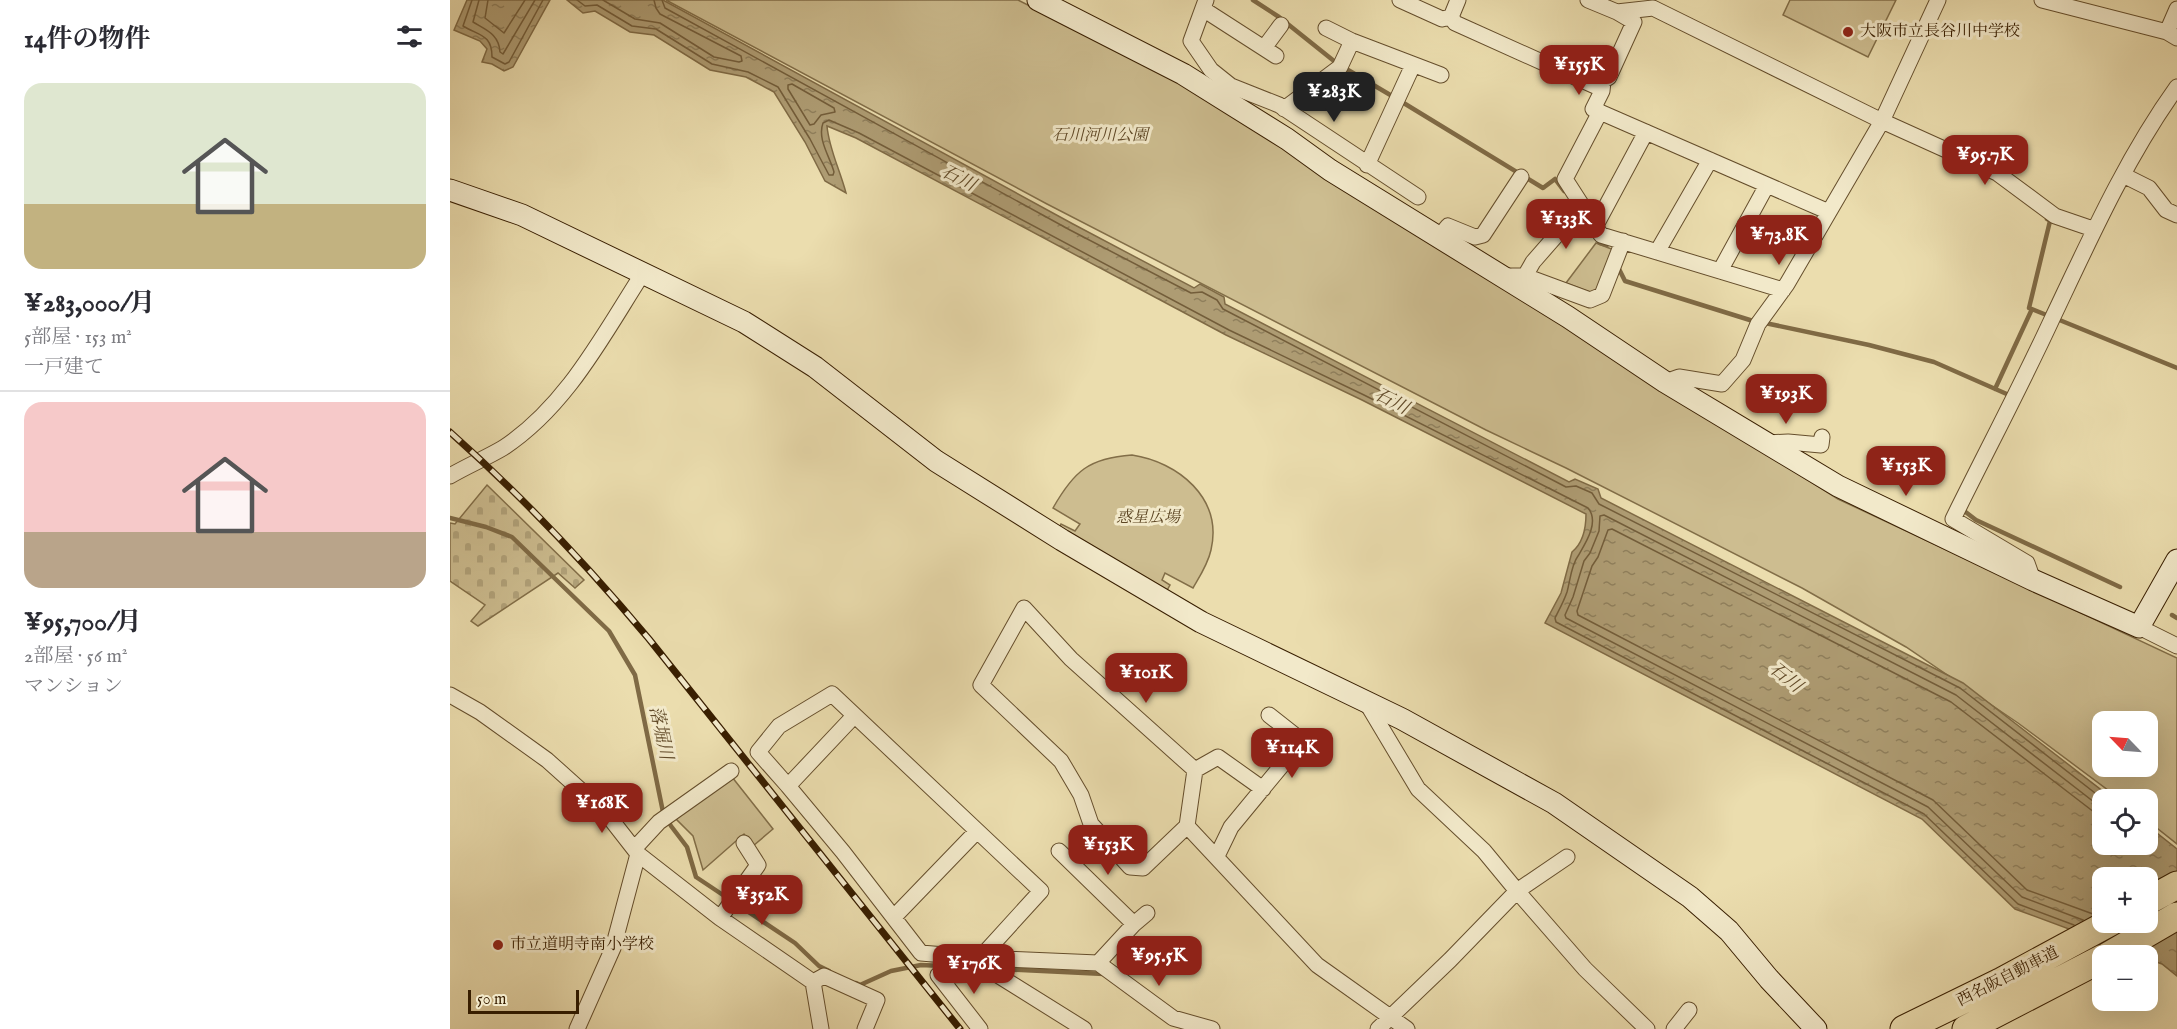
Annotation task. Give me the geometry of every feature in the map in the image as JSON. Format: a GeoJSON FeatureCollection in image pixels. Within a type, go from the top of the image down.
{"type":"FeatureCollection","features":[{"type":"Feature","properties":{"kind":"highway"},"geometry":{"type":"LineString","coordinates":[[2158,895],[2177,885]]}},
{"type":"Feature","properties":{"kind":"highway"},"geometry":{"type":"LineString","coordinates":[[2127,945],[2177,916]]}},
{"type":"Feature","properties":{"kind":"highway","name":"西名阪自動車道"},"geometry":{"type":"LineString","coordinates":[[1904,1029],[2002,981],[2092,932]]}},
{"type":"Feature","properties":{"kind":"highway","name":"西名阪自動車道"},"geometry":{"type":"LineString","coordinates":[[1966,1029],[2092,964]]}},
{"type":"Feature","properties":{"kind":"street"},"geometry":{"type":"LineString","coordinates":[[1038,0],[1183,74],[1228,93],[1330,170],[1568,317],[1665,382],[1838,486],[2177,646]]}},
{"type":"Feature","properties":{"kind":"street"},"geometry":{"type":"LineString","coordinates":[[1400,0],[1442,19],[1451,17]]}},
{"type":"Feature","properties":{"kind":"street"},"geometry":{"type":"LineString","coordinates":[[1451,17],[1458,0]]}},
{"type":"Feature","properties":{"kind":"street"},"geometry":{"type":"LineString","coordinates":[[1451,17],[1455,23],[1595,86],[1609,77],[1634,22],[1588,0]]}},
{"type":"Feature","properties":{"kind":"street"},"geometry":{"type":"LineString","coordinates":[[1665,382],[1679,377],[1722,384],[1743,360],[1758,324],[1783,290],[1882,121],[1938,0]]}},
{"type":"Feature","properties":{"kind":"street"},"geometry":{"type":"LineString","coordinates":[[2042,0],[2172,35],[2177,9]]}},
{"type":"Feature","properties":{"kind":"street"},"geometry":{"type":"LineString","coordinates":[[1281,25],[1270,52],[1205,4],[1191,41],[1228,93],[1259,96],[1284,109],[1418,197]]}},
{"type":"Feature","properties":{"kind":"street"},"geometry":{"type":"LineString","coordinates":[[1617,12],[1653,8],[1882,121],[1997,173],[2055,216],[2093,230]]}},
{"type":"Feature","properties":{"kind":"street"},"geometry":{"type":"LineString","coordinates":[[1326,28],[1352,41],[1441,75]]}},
{"type":"Feature","properties":{"kind":"street"},"geometry":{"type":"LineString","coordinates":[[1284,109],[1340,67],[1352,41]]}},
{"type":"Feature","properties":{"kind":"street"},"geometry":{"type":"LineString","coordinates":[[1367,165],[1413,64]]}},
{"type":"Feature","properties":{"kind":"street"},"geometry":{"type":"LineString","coordinates":[[1603,81],[1602,91],[1593,108],[1829,212]]}},
{"type":"Feature","properties":{"kind":"street"},"geometry":{"type":"LineString","coordinates":[[2033,580],[2027,563],[1953,519],[2093,230],[2141,141],[2177,87]]}},
{"type":"Feature","properties":{"kind":"street"},"geometry":{"type":"LineString","coordinates":[[1600,112],[1564,179],[1601,235],[1783,290]]}},
{"type":"Feature","properties":{"kind":"street"},"geometry":{"type":"LineString","coordinates":[[1595,227],[1646,132]]}},
{"type":"Feature","properties":{"kind":"street"},"geometry":{"type":"LineString","coordinates":[[1657,252],[1710,160]]}},
{"type":"Feature","properties":{"kind":"street"},"geometry":{"type":"LineString","coordinates":[[2123,176],[2149,188],[2166,210],[2177,215]]}},
{"type":"Feature","properties":{"kind":"street"},"geometry":{"type":"LineString","coordinates":[[1438,238],[1448,226],[1475,237],[1483,235],[1521,177]]}},
{"type":"Feature","properties":{"kind":"street"},"geometry":{"type":"LineString","coordinates":[[1720,271],[1767,185]]}},
{"type":"Feature","properties":{"kind":"street"},"geometry":{"type":"LineString","coordinates":[[450,189],[522,215],[744,322],[815,367],[936,461],[1072,546],[1201,622],[1401,719],[1554,804],[1690,897],[1729,931],[1769,979],[1816,1029]]}},
{"type":"Feature","properties":{"kind":"street"},"geometry":{"type":"LineString","coordinates":[[1525,276],[1533,262],[1582,206]]}},
{"type":"Feature","properties":{"kind":"street"},"geometry":{"type":"LineString","coordinates":[[1501,276],[1525,276],[1590,300],[1602,295],[1623,241]]}},
{"type":"Feature","properties":{"kind":"street"},"geometry":{"type":"LineString","coordinates":[[454,468],[502,448],[549,408],[588,361],[644,273]]}},
{"type":"Feature","properties":{"kind":"street"},"geometry":{"type":"LineString","coordinates":[[1765,443],[1788,442],[1821,445],[1822,437]]}},
{"type":"Feature","properties":{"kind":"street"},"geometry":{"type":"LineString","coordinates":[[2139,627],[2177,560]]}},
{"type":"Feature","properties":{"kind":"street"},"geometry":{"type":"LineString","coordinates":[[1024,608],[1071,659],[1196,770],[1187,826],[1143,868],[1130,867],[1091,824],[1081,795],[1061,761],[981,685],[1024,608]]}},
{"type":"Feature","properties":{"kind":"street"},"geometry":{"type":"LineString","coordinates":[[989,967],[1041,891],[832,694],[779,726],[758,752],[788,786],[921,953],[989,967],[1084,1029]]}},
{"type":"Feature","properties":{"kind":"street"},"geometry":{"type":"LineString","coordinates":[[450,695],[480,712],[547,760],[606,813],[636,852],[720,918],[813,982],[821,1029]]}},
{"type":"Feature","properties":{"kind":"street"},"geometry":{"type":"LineString","coordinates":[[1366,702],[1418,789],[1484,851],[1585,969],[1647,1029]]}},
{"type":"Feature","properties":{"kind":"street"},"geometry":{"type":"LineString","coordinates":[[1217,856],[1231,827],[1302,741],[1269,715]]}},
{"type":"Feature","properties":{"kind":"street"},"geometry":{"type":"LineString","coordinates":[[788,786],[854,716]]}},
{"type":"Feature","properties":{"kind":"street"},"geometry":{"type":"LineString","coordinates":[[1196,770],[1218,757],[1263,789]]}},
{"type":"Feature","properties":{"kind":"street"},"geometry":{"type":"LineString","coordinates":[[577,1029],[613,948],[636,852],[666,817],[731,771]]}},
{"type":"Feature","properties":{"kind":"street"},"geometry":{"type":"LineString","coordinates":[[1187,826],[1317,965],[1407,1029]]}},
{"type":"Feature","properties":{"kind":"street"},"geometry":{"type":"LineString","coordinates":[[894,917],[977,831]]}},
{"type":"Feature","properties":{"kind":"street"},"geometry":{"type":"LineString","coordinates":[[720,918],[758,865],[744,843]]}},
{"type":"Feature","properties":{"kind":"street"},"geometry":{"type":"LineString","coordinates":[[1059,851],[1134,924]]}},
{"type":"Feature","properties":{"kind":"street"},"geometry":{"type":"LineString","coordinates":[[1378,1029],[1517,891],[1567,857]]}},
{"type":"Feature","properties":{"kind":"street"},"geometry":{"type":"LineString","coordinates":[[1098,963],[1147,913]]}},
{"type":"Feature","properties":{"kind":"street"},"geometry":{"type":"LineString","coordinates":[[980,1029],[938,975],[989,967],[1098,963],[1173,1018],[1212,1029]]}},
{"type":"Feature","properties":{"kind":"street"},"geometry":{"type":"LineString","coordinates":[[813,982],[824,976],[877,1000],[865,1029]]}},
{"type":"Feature","properties":{"kind":"street"},"geometry":{"type":"LineString","coordinates":[[1674,1029],[1689,1010]]}},
{"type":"Feature","properties":{"kind":"green space","name":"石川河川公園"},"geometry":{"type":"Polygon","coordinates":[[[666,0],[1018,0],[1203,93],[1393,218],[1838,499],[2177,658],[2177,844],[2158,829],[2158,789],[2107,789],[2018,723],[1906,647],[1802,588],[1486,430],[1047,204],[666,0]]]}},
{"type":"Feature","properties":{"kind":"green space","name":"大阪市立長谷川中学校"},"geometry":{"type":"Polygon","coordinates":[[[1790,0],[1896,0],[1868,57],[1783,15],[1790,0]]]}},
{"type":"Feature","properties":{"kind":"green space"},"geometry":{"type":"Polygon","coordinates":[[[1596,243],[1614,250],[1600,288],[1592,293],[1566,283],[1596,243]]]}},
{"type":"Feature","properties":{"kind":"green space","name":"惑星広場"},"geometry":{"type":"Polygon","coordinates":[[[1132,455],[1165,465],[1180,474],[1203,499],[1210,514],[1213,531],[1211,550],[1206,565],[1193,588],[1165,573],[1162,580],[1170,585],[1166,592],[1058,531],[1061,524],[1075,531],[1080,524],[1053,508],[1076,476],[1084,469],[1104,459],[1132,455]]]}},
{"type":"Feature","properties":{"kind":"green space"},"geometry":{"type":"Polygon","coordinates":[[[487,485],[584,580],[575,588],[558,573],[478,626],[471,621],[485,605],[450,581],[450,523],[455,524],[487,485]]]}},
{"type":"Feature","properties":{"kind":"green space"},"geometry":{"type":"Polygon","coordinates":[[[732,777],[773,829],[753,846],[744,834],[703,870],[693,836],[675,818],[732,777]]]}},
{"type":"Feature","properties":{"kind":"water"},"geometry":{"type":"Polygon","coordinates":[[[467,0],[550,0],[513,67],[504,71],[492,64],[482,62],[487,49],[480,41],[454,30],[467,0]]]}},
{"type":"Feature","properties":{"kind":"water","name":"石川"},"geometry":{"type":"Polygon","coordinates":[[[567,0],[663,0],[1194,288],[1200,284],[1224,297],[1225,304],[1569,482],[1575,479],[1598,489],[1601,498],[1963,683],[2100,789],[2092,789],[2092,855],[2158,855],[2158,834],[2177,849],[2177,976],[2158,963],[2158,945],[2112,945],[2015,909],[1922,819],[1545,623],[1561,593],[1572,552],[1581,539],[1586,514],[1362,400],[1226,335],[856,138],[827,126],[832,151],[846,193],[825,181],[805,142],[774,92],[746,77],[710,70],[654,35],[630,32],[595,11],[583,13],[567,0]]]}},
{"type":"Feature","properties":{"kind":"waterway"},"geometry":{"type":"LineString","coordinates":[[1253,0],[1279,17],[1334,61]]}},
{"type":"Feature","properties":{"kind":"waterway"},"geometry":{"type":"LineString","coordinates":[[1343,67],[1392,96]]}},
{"type":"Feature","properties":{"kind":"waterway"},"geometry":{"type":"LineString","coordinates":[[1402,102],[1543,188],[1555,179],[1564,191]]}},
{"type":"Feature","properties":{"kind":"waterway"},"geometry":{"type":"LineString","coordinates":[[2047,219],[2050,221],[2029,308],[2049,316]]}},
{"type":"Feature","properties":{"kind":"waterway"},"geometry":{"type":"LineString","coordinates":[[1597,239],[1600,243],[1607,245]]}},
{"type":"Feature","properties":{"kind":"waterway"},"geometry":{"type":"LineString","coordinates":[[1618,267],[1625,281],[1753,321],[1755,318]]}},
{"type":"Feature","properties":{"kind":"waterway"},"geometry":{"type":"LineString","coordinates":[[1995,389],[2032,309]]}},
{"type":"Feature","properties":{"kind":"waterway"},"geometry":{"type":"LineString","coordinates":[[2057,319],[2177,368]]}},
{"type":"Feature","properties":{"kind":"waterway"},"geometry":{"type":"LineString","coordinates":[[1765,323],[1869,345],[1934,362],[2009,395]]}},
{"type":"Feature","properties":{"kind":"waterway"},"geometry":{"type":"LineString","coordinates":[[1964,508],[1963,510],[1976,520],[2120,587]]}},
{"type":"Feature","properties":{"kind":"waterway","name":"落堀川"},"geometry":{"type":"LineString","coordinates":[[450,518],[486,527],[512,537],[609,631],[635,675],[663,812],[687,847],[696,877],[795,943],[819,966],[829,971]]}},
{"type":"Feature","properties":{"kind":"waterway"},"geometry":{"type":"LineString","coordinates":[[2172,615],[2177,618]]}},
{"type":"Feature","properties":{"kind":"waterway","name":"落堀川"},"geometry":{"type":"LineString","coordinates":[[856,983],[860,985],[891,971],[921,965],[966,967]]}},
{"type":"Feature","properties":{"kind":"waterway","name":"落堀川"},"geometry":{"type":"LineString","coordinates":[[999,969],[1104,974]]}},
{"type":"Feature","properties":{"kind":"railway"},"geometry":{"type":"LineString","coordinates":[[450,432],[528,506],[626,611],[960,1029]]}},
{"type":"Feature","properties":{"kind":"place","name":"大阪市立長谷川中学校"},"geometry":{"type":"Point","coordinates":[1848,32]}},
{"type":"Feature","properties":{"kind":"place","name":"市立道明寺南小学校"},"geometry":{"type":"Point","coordinates":[498,945]}}]}
